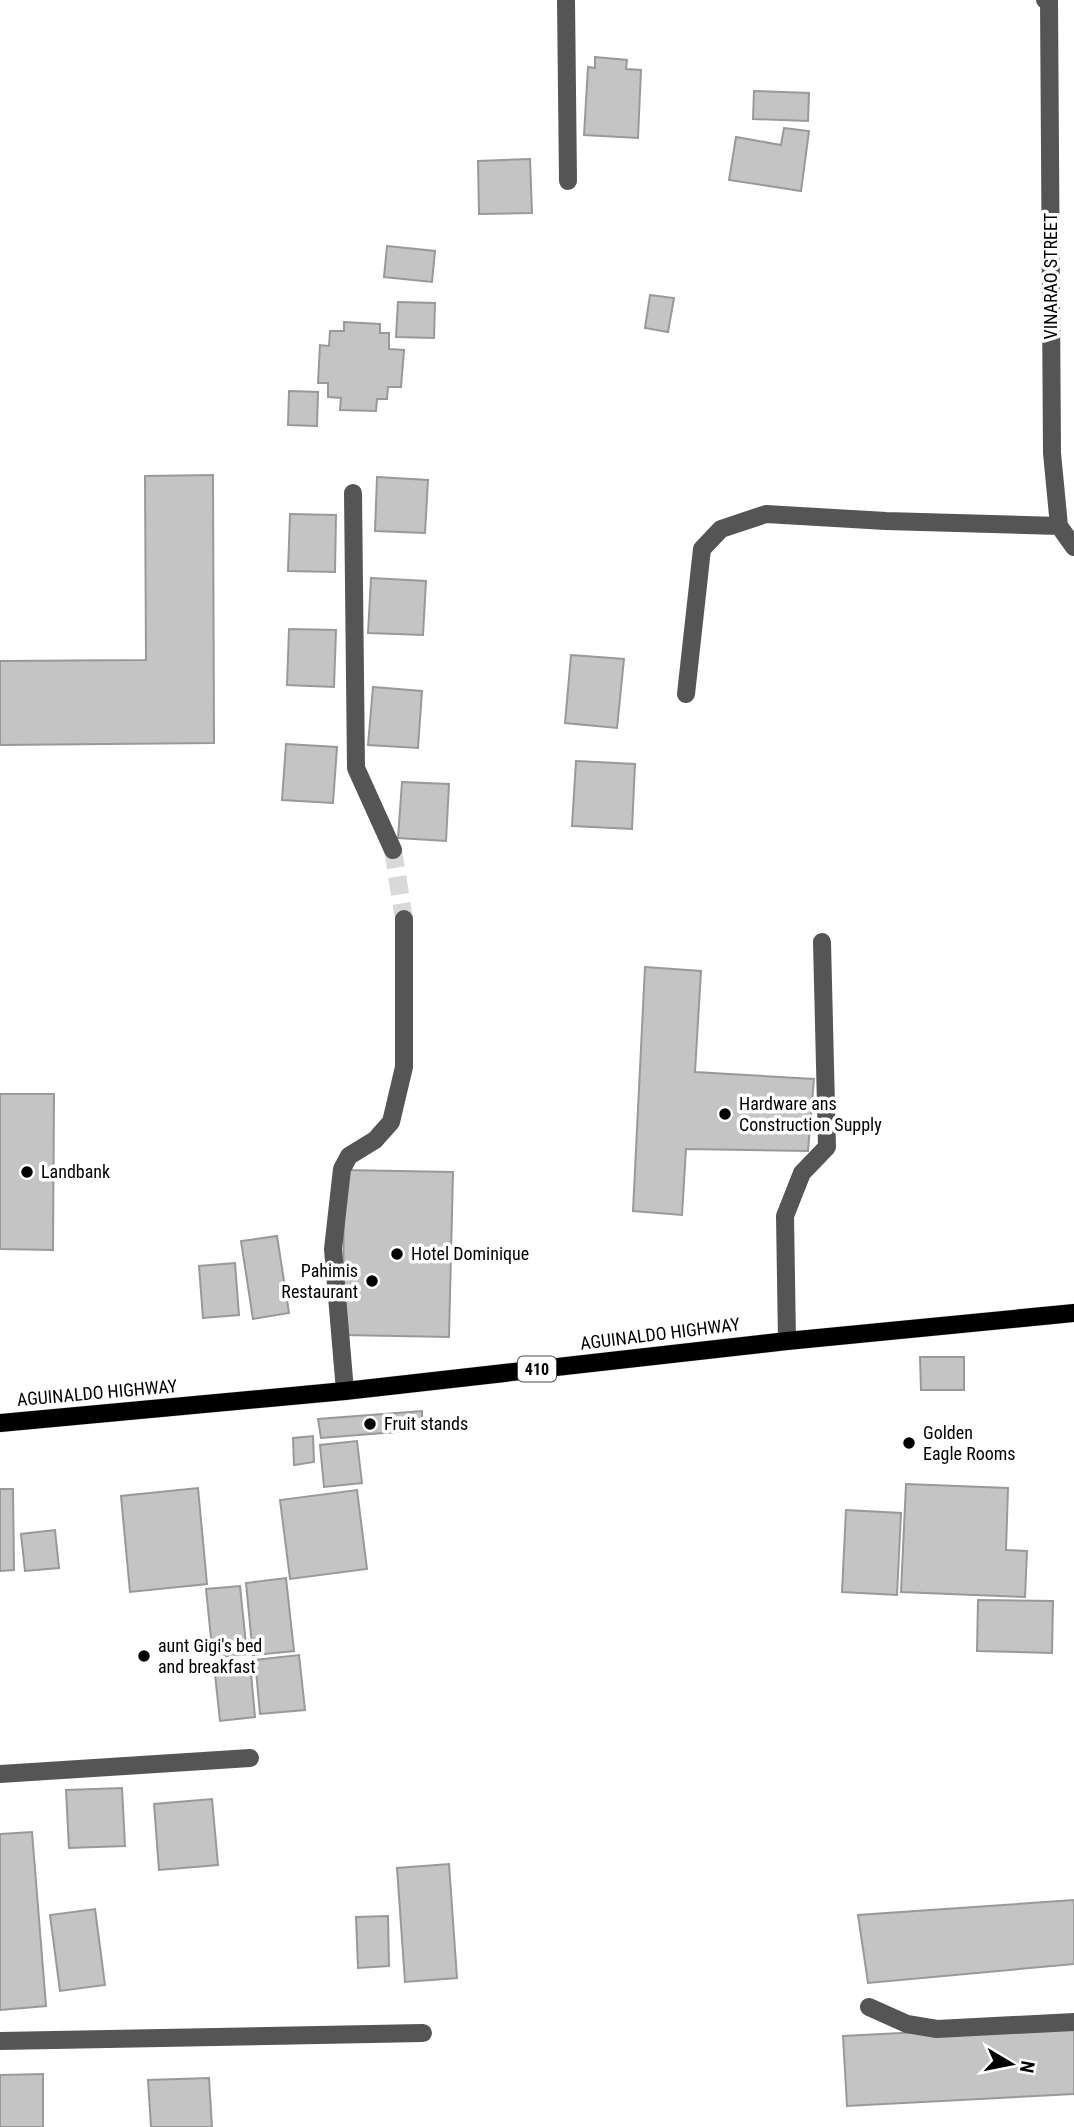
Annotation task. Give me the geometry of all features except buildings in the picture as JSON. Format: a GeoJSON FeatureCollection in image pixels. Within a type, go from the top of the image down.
{"type":"FeatureCollection","features":[{"type":"Feature","properties":{"kind":"main road","name":"AGUINALDO HIGHWAY"},"geometry":{"type":"LineString","coordinates":[[0,1423],[345,1391],[1074,1312]]}},
{"type":"Feature","properties":{"kind":"street"},"geometry":{"type":"LineString","coordinates":[[566,0],[568,181]]}},
{"type":"Feature","properties":{"kind":"street","name":"VINARAO STREET"},"geometry":{"type":"LineString","coordinates":[[1047,0],[1052,453],[1059,526]]}},
{"type":"Feature","properties":{"kind":"street"},"geometry":{"type":"LineString","coordinates":[[353,493],[356,768],[393,850]]}},
{"type":"Feature","properties":{"kind":"street"},"geometry":{"type":"LineString","coordinates":[[686,694],[702,549],[721,529],[766,514],[1059,526],[1074,547]]}},
{"type":"Feature","properties":{"kind":"street"},"geometry":{"type":"LineString","coordinates":[[345,1391],[333,1249],[342,1169],[349,1156],[375,1140],[391,1122],[404,1067],[404,919]]}},
{"type":"Feature","properties":{"kind":"street"},"geometry":{"type":"LineString","coordinates":[[787,1341],[785,1216],[802,1173],[827,1147],[822,942]]}},
{"type":"Feature","properties":{"kind":"street"},"geometry":{"type":"LineString","coordinates":[[0,1774],[250,1759]]}},
{"type":"Feature","properties":{"kind":"street"},"geometry":{"type":"LineString","coordinates":[[869,2007],[907,2024],[937,2029],[1074,2022]]}},
{"type":"Feature","properties":{"kind":"street"},"geometry":{"type":"LineString","coordinates":[[0,2041],[423,2033]]}},
{"type":"Feature","properties":{"kind":"tunnel"},"geometry":{"type":"LineString","coordinates":[[393,850],[404,919]]}},
{"type":"Feature","properties":{"kind":"place","name":"Hardware ans Construction Supply"},"geometry":{"type":"Point","coordinates":[725,1114]}},
{"type":"Feature","properties":{"kind":"place","name":"Landbank"},"geometry":{"type":"Point","coordinates":[27,1172]}},
{"type":"Feature","properties":{"kind":"place","name":"Hotel Dominique"},"geometry":{"type":"Point","coordinates":[397,1254]}},
{"type":"Feature","properties":{"kind":"place","name":"Pahimis Restaurant"},"geometry":{"type":"Point","coordinates":[372,1281]}},
{"type":"Feature","properties":{"kind":"place","name":"Fruit stands"},"geometry":{"type":"Point","coordinates":[370,1424]}},
{"type":"Feature","properties":{"kind":"place","name":"Golden Eagle Rooms"},"geometry":{"type":"Point","coordinates":[909,1443]}},
{"type":"Feature","properties":{"kind":"place","name":"aunt Gigi's bed and breakfast"},"geometry":{"type":"Point","coordinates":[144,1656]}}]}
